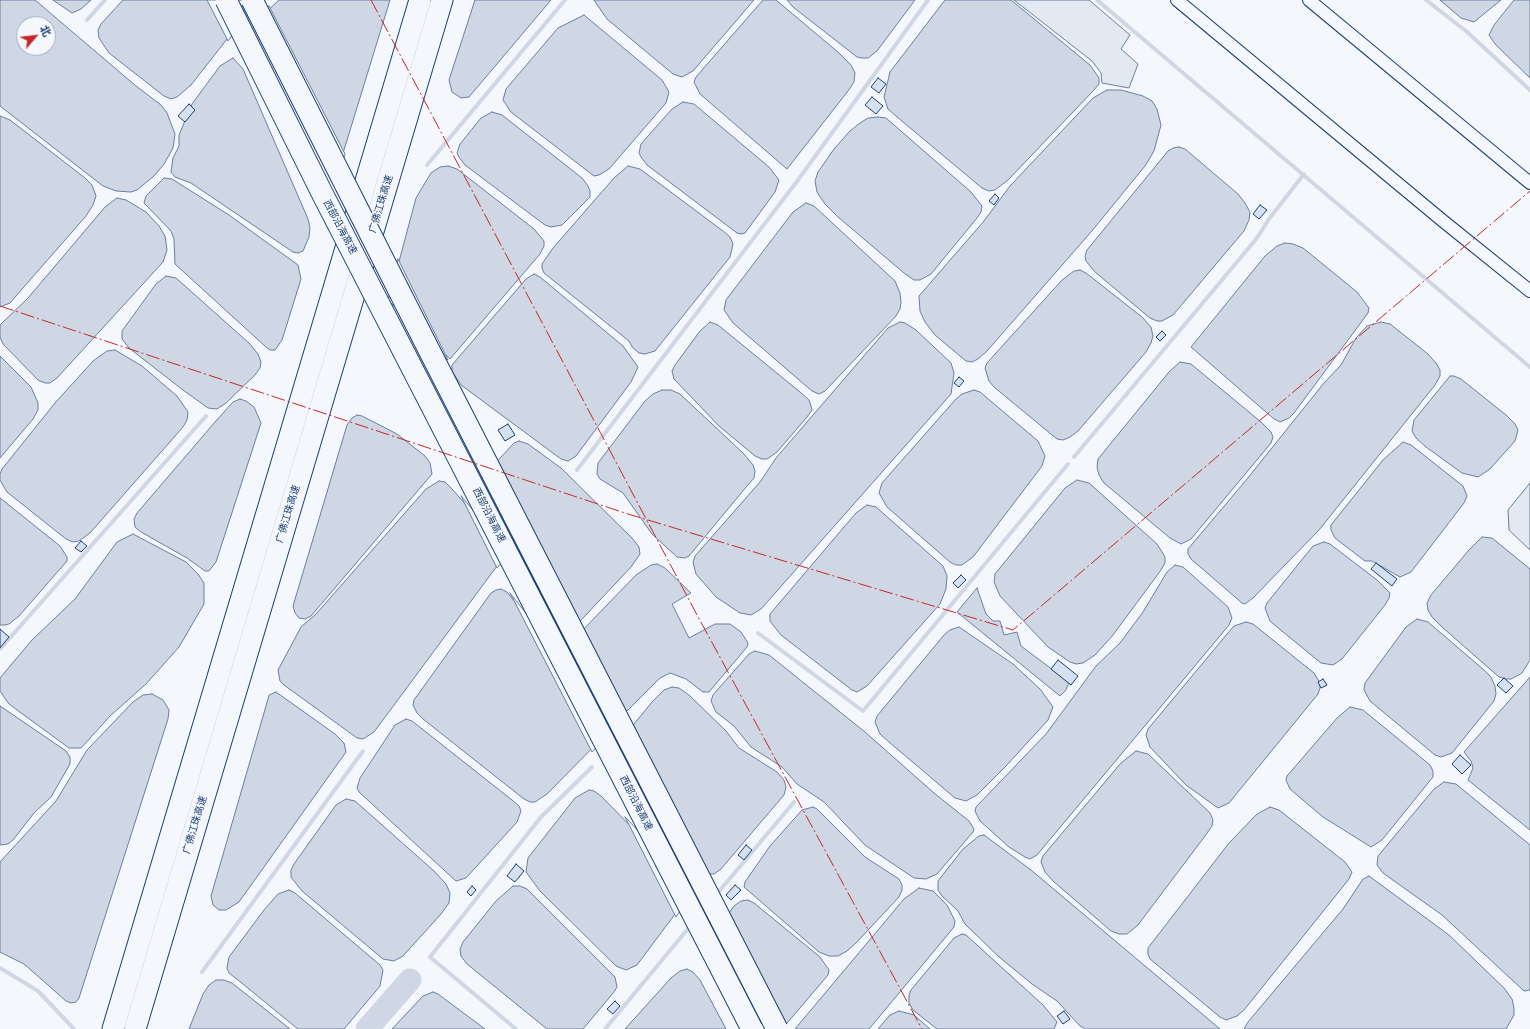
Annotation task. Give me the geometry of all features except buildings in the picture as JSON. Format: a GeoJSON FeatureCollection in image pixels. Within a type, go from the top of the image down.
{"type":"FeatureCollection","features":[{"type":"Feature","properties":{"kind":"highway","name":"西部沿海高速"},"geometry":{"type":"LineString","coordinates":[[226,0],[322,193],[752,1029]]}},
{"type":"Feature","properties":{"kind":"highway"},"geometry":{"type":"LineString","coordinates":[[252,0],[439,371],[777,1029]]}},
{"type":"Feature","properties":{"kind":"highway","name":"广佛江珠高速"},"geometry":{"type":"LineString","coordinates":[[132,1014],[420,0]]}},
{"type":"Feature","properties":{"kind":"highway","name":"广佛江珠高速"},"geometry":{"type":"LineString","coordinates":[[113,1029],[132,1014],[442,0]]}},
{"type":"Feature","properties":{"kind":"street"},"geometry":{"type":"LineString","coordinates":[[1177,0],[1436,216],[1530,291]]}},
{"type":"Feature","properties":{"kind":"street"},"geometry":{"type":"LineString","coordinates":[[1309,0],[1530,183]]}},
{"type":"Feature","properties":{"kind":"shaded area"},"geometry":{"type":"Polygon","coordinates":[[[0,0],[35,0],[54,16],[16,16],[16,56],[56,56],[56,18],[136,86],[161,105],[167,113],[175,134],[173,148],[164,164],[154,176],[137,190],[131,192],[116,191],[103,186],[0,106],[0,0]]]}},
{"type":"Feature","properties":{"kind":"shaded area"},"geometry":{"type":"Polygon","coordinates":[[[53,0],[91,0],[81,9],[72,13],[53,0]]]}},
{"type":"Feature","properties":{"kind":"shaded area"},"geometry":{"type":"Polygon","coordinates":[[[123,0],[238,0],[249,11],[191,85],[177,97],[171,99],[164,96],[109,53],[99,38],[98,30],[101,24],[123,0]]]}},
{"type":"Feature","properties":{"kind":"shaded area"},"geometry":{"type":"Polygon","coordinates":[[[279,0],[390,0],[340,163],[265,13],[279,0]]]}},
{"type":"Feature","properties":{"kind":"shaded area"},"geometry":{"type":"Polygon","coordinates":[[[475,0],[551,0],[469,97],[461,98],[452,92],[449,80],[475,0]]]}},
{"type":"Feature","properties":{"kind":"shaded area"},"geometry":{"type":"Polygon","coordinates":[[[594,0],[754,0],[693,71],[682,77],[673,74],[607,19],[594,0]]]}},
{"type":"Feature","properties":{"kind":"shaded area"},"geometry":{"type":"Polygon","coordinates":[[[763,0],[776,0],[839,53],[851,65],[855,73],[854,82],[848,91],[787,169],[700,94],[694,82],[696,77],[763,0]]]}},
{"type":"Feature","properties":{"kind":"shaded area"},"geometry":{"type":"Polygon","coordinates":[[[787,0],[915,0],[877,51],[868,58],[862,58],[857,57],[793,7],[787,0]]]}},
{"type":"Feature","properties":{"kind":"shaded area"},"geometry":{"type":"Polygon","coordinates":[[[945,0],[1011,0],[1090,65],[1099,78],[1099,84],[1094,90],[1008,180],[995,190],[989,191],[982,188],[903,122],[888,109],[884,97],[890,72],[945,0]]]}},
{"type":"Feature","properties":{"kind":"shaded area"},"geometry":{"type":"Polygon","coordinates":[[[1014,0],[1089,0],[1130,35],[1121,49],[1138,64],[1129,88],[1102,83],[1101,73],[1092,61],[1014,0]]]}},
{"type":"Feature","properties":{"kind":"shaded area"},"geometry":{"type":"Polygon","coordinates":[[[1440,0],[1501,0],[1474,22],[1461,18],[1440,0]]]}},
{"type":"Feature","properties":{"kind":"shaded area"},"geometry":{"type":"Polygon","coordinates":[[[1514,0],[1530,0],[1530,78],[1495,44],[1489,35],[1494,25],[1514,0]]]}},
{"type":"Feature","properties":{"kind":"shaded area"},"geometry":{"type":"Polygon","coordinates":[[[584,15],[662,80],[669,92],[666,103],[609,169],[599,175],[594,176],[511,112],[503,100],[506,89],[558,28],[584,15]]]}},
{"type":"Feature","properties":{"kind":"shaded area"},"geometry":{"type":"Polygon","coordinates":[[[233,58],[243,69],[308,219],[310,228],[309,237],[303,251],[298,253],[293,252],[191,183],[175,177],[171,172],[173,158],[179,146],[179,135],[192,104],[220,66],[233,58]]]}},
{"type":"Feature","properties":{"kind":"shaded area"},"geometry":{"type":"Polygon","coordinates":[[[1107,90],[1121,90],[1143,96],[1152,101],[1157,109],[1161,125],[1154,151],[1145,166],[1091,232],[987,351],[972,362],[966,361],[935,335],[925,322],[920,311],[919,296],[984,221],[1010,186],[1093,98],[1107,90]]]}},
{"type":"Feature","properties":{"kind":"shaded area"},"geometry":{"type":"Polygon","coordinates":[[[683,102],[694,104],[769,167],[779,180],[775,192],[745,233],[737,233],[647,165],[639,153],[641,144],[672,109],[683,102]]]}},
{"type":"Feature","properties":{"kind":"shaded area"},"geometry":{"type":"Polygon","coordinates":[[[492,112],[502,115],[582,178],[588,186],[590,197],[562,225],[551,227],[545,225],[465,165],[459,157],[457,153],[460,144],[481,118],[492,112]]]}},
{"type":"Feature","properties":{"kind":"shaded area"},"geometry":{"type":"Polygon","coordinates":[[[0,116],[10,120],[85,178],[92,185],[96,196],[93,205],[86,216],[10,303],[0,307],[0,116]]]}},
{"type":"Feature","properties":{"kind":"shaded area"},"geometry":{"type":"Polygon","coordinates":[[[868,118],[886,118],[971,192],[982,206],[981,212],[977,218],[931,274],[920,280],[914,280],[904,273],[838,217],[825,204],[817,192],[815,181],[818,172],[834,149],[850,131],[860,123],[868,118]]]}},
{"type":"Feature","properties":{"kind":"shaded area"},"geometry":{"type":"Polygon","coordinates":[[[1179,147],[1185,149],[1238,194],[1250,212],[1249,220],[1244,231],[1173,315],[1162,321],[1157,321],[1150,318],[1095,272],[1086,261],[1085,256],[1087,250],[1168,151],[1179,147]]]}},
{"type":"Feature","properties":{"kind":"shaded area"},"geometry":{"type":"Polygon","coordinates":[[[448,166],[457,169],[534,229],[544,241],[544,246],[540,254],[450,359],[389,299],[416,198],[431,173],[440,167],[448,166]]]}},
{"type":"Feature","properties":{"kind":"shaded area"},"geometry":{"type":"Polygon","coordinates":[[[628,166],[640,169],[723,231],[730,237],[733,244],[730,257],[655,351],[645,354],[639,353],[633,348],[629,341],[544,273],[542,268],[542,264],[553,248],[614,178],[628,166]]]}},
{"type":"Feature","properties":{"kind":"shaded area"},"geometry":{"type":"Polygon","coordinates":[[[164,178],[172,179],[229,215],[298,265],[301,279],[282,340],[275,350],[270,350],[266,347],[175,264],[174,239],[171,231],[144,203],[146,196],[164,178]]]}},
{"type":"Feature","properties":{"kind":"shaded area"},"geometry":{"type":"Polygon","coordinates":[[[117,198],[126,200],[146,212],[159,226],[165,236],[167,250],[163,262],[57,378],[50,383],[45,383],[38,380],[3,344],[0,337],[0,325],[28,298],[105,207],[117,198]]]}},
{"type":"Feature","properties":{"kind":"shaded area"},"geometry":{"type":"Polygon","coordinates":[[[806,203],[814,206],[895,281],[900,293],[901,302],[900,309],[896,316],[825,391],[819,394],[812,391],[733,323],[724,310],[726,300],[793,212],[806,203]]]}},
{"type":"Feature","properties":{"kind":"shaded area"},"geometry":{"type":"Polygon","coordinates":[[[1285,243],[1303,248],[1357,292],[1369,308],[1368,313],[1294,413],[1289,418],[1280,422],[1274,419],[1191,347],[1265,256],[1277,246],[1285,243]]]}},
{"type":"Feature","properties":{"kind":"shaded area"},"geometry":{"type":"Polygon","coordinates":[[[1080,270],[1086,273],[1142,317],[1151,327],[1153,336],[1146,352],[1078,431],[1063,440],[1057,439],[994,387],[989,381],[985,368],[987,363],[1062,280],[1074,271],[1080,270]]]}},
{"type":"Feature","properties":{"kind":"shaded area"},"geometry":{"type":"Polygon","coordinates":[[[534,274],[540,277],[623,346],[638,367],[631,382],[576,456],[568,461],[561,459],[461,385],[452,371],[452,365],[526,279],[534,274]]]}},
{"type":"Feature","properties":{"kind":"shaded area"},"geometry":{"type":"Polygon","coordinates":[[[166,276],[176,278],[250,344],[258,354],[261,362],[260,368],[255,375],[226,403],[217,409],[208,408],[183,390],[129,348],[122,339],[122,331],[156,284],[166,276]]]}},
{"type":"Feature","properties":{"kind":"shaded area"},"geometry":{"type":"Polygon","coordinates":[[[710,322],[718,325],[809,400],[812,410],[777,452],[767,459],[762,459],[755,456],[719,426],[674,379],[672,371],[675,365],[700,331],[710,322]]]}},
{"type":"Feature","properties":{"kind":"shaded area"},"geometry":{"type":"Polygon","coordinates":[[[900,322],[905,323],[916,330],[951,363],[954,373],[951,394],[761,609],[751,615],[740,613],[716,597],[696,574],[693,562],[695,556],[760,482],[776,458],[888,328],[900,322]]]}},
{"type":"Feature","properties":{"kind":"shaded area"},"geometry":{"type":"Polygon","coordinates":[[[1381,322],[1390,324],[1428,354],[1440,370],[1440,376],[1435,385],[1319,530],[1253,598],[1245,604],[1242,603],[1191,559],[1188,554],[1188,549],[1247,479],[1324,383],[1341,365],[1356,338],[1367,326],[1381,322]]]}},
{"type":"Feature","properties":{"kind":"shaded area"},"geometry":{"type":"Polygon","coordinates":[[[115,350],[142,366],[177,396],[188,412],[187,420],[183,427],[90,533],[79,541],[73,542],[66,539],[7,492],[0,480],[0,474],[2,469],[55,403],[93,361],[107,351],[115,350]]]}},
{"type":"Feature","properties":{"kind":"shaded area"},"geometry":{"type":"Polygon","coordinates":[[[0,356],[31,387],[38,403],[38,410],[33,419],[0,458],[0,356]]]}},
{"type":"Feature","properties":{"kind":"shaded area"},"geometry":{"type":"Polygon","coordinates":[[[1180,362],[1191,364],[1261,422],[1271,432],[1273,437],[1271,443],[1191,539],[1181,544],[1170,538],[1104,483],[1099,475],[1097,467],[1098,459],[1169,372],[1180,362]]]}},
{"type":"Feature","properties":{"kind":"shaded area"},"geometry":{"type":"Polygon","coordinates":[[[1450,376],[1461,379],[1506,415],[1515,424],[1518,430],[1515,441],[1490,469],[1478,477],[1462,473],[1426,447],[1416,438],[1412,431],[1414,420],[1450,376]]]}},
{"type":"Feature","properties":{"kind":"shaded area"},"geometry":{"type":"Polygon","coordinates":[[[662,390],[671,390],[680,394],[744,454],[753,465],[755,471],[754,478],[689,556],[685,558],[677,557],[652,534],[623,493],[600,479],[597,474],[598,463],[645,401],[653,394],[662,390]]]}},
{"type":"Feature","properties":{"kind":"shaded area"},"geometry":{"type":"Polygon","coordinates":[[[974,390],[980,392],[1038,441],[1045,456],[1042,466],[973,557],[962,565],[956,565],[950,562],[887,507],[879,493],[882,483],[956,399],[962,394],[974,390]]]}},
{"type":"Feature","properties":{"kind":"shaded area"},"geometry":{"type":"Polygon","coordinates":[[[240,399],[246,401],[254,407],[261,423],[216,562],[209,571],[205,571],[187,558],[141,532],[135,527],[134,519],[137,513],[215,422],[233,402],[240,399]]]}},
{"type":"Feature","properties":{"kind":"shaded area"},"geometry":{"type":"Polygon","coordinates":[[[357,415],[362,416],[397,434],[425,456],[430,463],[432,474],[311,616],[305,619],[299,618],[295,613],[293,606],[347,425],[352,418],[357,415]]]}},
{"type":"Feature","properties":{"kind":"shaded area"},"geometry":{"type":"Polygon","coordinates":[[[519,441],[528,444],[561,468],[632,538],[639,547],[640,554],[631,567],[568,634],[478,482],[514,443],[519,441]]]}},
{"type":"Feature","properties":{"kind":"shaded area"},"geometry":{"type":"Polygon","coordinates":[[[1403,442],[1411,445],[1463,486],[1467,496],[1464,503],[1411,572],[1400,577],[1372,561],[1365,561],[1335,538],[1331,530],[1331,525],[1383,460],[1403,442]]]}},
{"type":"Feature","properties":{"kind":"shaded area"},"geometry":{"type":"Polygon","coordinates":[[[1077,480],[1089,483],[1157,544],[1165,557],[1165,563],[1113,635],[1095,655],[1083,663],[1076,664],[1070,662],[1048,647],[1000,596],[994,582],[995,574],[1065,488],[1077,480]]]}},
{"type":"Feature","properties":{"kind":"shaded area"},"geometry":{"type":"Polygon","coordinates":[[[439,481],[445,482],[452,489],[496,539],[500,562],[374,732],[363,739],[357,738],[284,685],[280,681],[278,670],[301,627],[316,614],[426,489],[439,481]]]}},
{"type":"Feature","properties":{"kind":"shaded area"},"geometry":{"type":"Polygon","coordinates":[[[1530,483],[1530,550],[1509,530],[1508,510],[1530,483]]]}},
{"type":"Feature","properties":{"kind":"shaded area"},"geometry":{"type":"Polygon","coordinates":[[[0,498],[60,546],[67,557],[67,561],[19,616],[9,624],[4,625],[0,625],[0,498]]]}},
{"type":"Feature","properties":{"kind":"shaded area"},"geometry":{"type":"Polygon","coordinates":[[[867,505],[876,507],[943,566],[947,576],[946,589],[940,604],[867,686],[857,692],[852,690],[781,635],[770,621],[770,614],[856,513],[867,505]]]}},
{"type":"Feature","properties":{"kind":"shaded area"},"geometry":{"type":"Polygon","coordinates":[[[133,534],[186,562],[198,574],[204,583],[204,604],[179,647],[146,684],[110,716],[81,748],[69,748],[9,704],[0,691],[0,678],[32,640],[75,599],[117,542],[133,534]]]}},
{"type":"Feature","properties":{"kind":"shaded area"},"geometry":{"type":"Polygon","coordinates":[[[1482,537],[1492,538],[1530,569],[1530,660],[1522,673],[1511,679],[1499,677],[1442,627],[1432,617],[1428,610],[1427,603],[1431,595],[1482,537]]]}},
{"type":"Feature","properties":{"kind":"shaded area"},"geometry":{"type":"Polygon","coordinates":[[[1324,542],[1330,544],[1377,580],[1390,593],[1385,605],[1342,659],[1333,665],[1321,663],[1277,627],[1270,621],[1265,608],[1267,603],[1313,546],[1324,542]]]}},
{"type":"Feature","properties":{"kind":"shaded area"},"geometry":{"type":"Polygon","coordinates":[[[657,564],[665,568],[691,593],[672,604],[689,638],[715,624],[730,624],[741,632],[748,643],[747,647],[709,692],[703,692],[686,679],[670,673],[660,678],[628,710],[622,713],[578,635],[636,575],[651,565],[657,564]]]}},
{"type":"Feature","properties":{"kind":"shaded area"},"geometry":{"type":"Polygon","coordinates":[[[1175,565],[1183,567],[1228,607],[1232,618],[1229,625],[1037,855],[1030,859],[1025,857],[1009,847],[980,821],[975,811],[976,807],[1046,734],[1096,666],[1120,643],[1143,612],[1167,572],[1175,565]]]}},
{"type":"Feature","properties":{"kind":"shaded area"},"geometry":{"type":"Polygon","coordinates":[[[977,588],[986,614],[993,621],[1000,621],[1004,635],[1017,632],[1021,646],[1069,682],[1066,690],[1060,696],[957,612],[977,588]]]}},
{"type":"Feature","properties":{"kind":"shaded area"},"geometry":{"type":"Polygon","coordinates":[[[501,589],[507,592],[613,727],[547,794],[535,802],[530,802],[524,799],[423,719],[417,713],[413,705],[414,700],[491,593],[501,589]]]}},
{"type":"Feature","properties":{"kind":"shaded area"},"geometry":{"type":"Polygon","coordinates":[[[1417,619],[1428,622],[1484,670],[1491,677],[1495,686],[1496,694],[1494,701],[1452,753],[1441,757],[1435,755],[1370,701],[1364,690],[1365,683],[1406,627],[1417,619]]]}},
{"type":"Feature","properties":{"kind":"shaded area"},"geometry":{"type":"Polygon","coordinates":[[[1246,622],[1253,624],[1314,673],[1320,683],[1320,688],[1318,694],[1229,803],[1218,808],[1186,785],[1150,747],[1146,735],[1148,729],[1234,626],[1246,622]]]}},
{"type":"Feature","properties":{"kind":"shaded area"},"geometry":{"type":"Polygon","coordinates":[[[959,627],[1013,664],[1040,689],[1053,707],[1048,720],[1006,766],[977,795],[966,801],[955,798],[889,742],[880,734],[875,722],[877,716],[944,635],[950,630],[959,627]]]}},
{"type":"Feature","properties":{"kind":"shaded area"},"geometry":{"type":"Polygon","coordinates":[[[755,651],[769,655],[865,732],[934,793],[969,821],[974,829],[973,832],[937,874],[926,879],[914,878],[865,845],[824,802],[797,784],[782,767],[751,747],[734,726],[716,712],[711,701],[713,695],[749,654],[755,651]]]}},
{"type":"Feature","properties":{"kind":"shaded area"},"geometry":{"type":"Polygon","coordinates":[[[1530,677],[1530,830],[1468,780],[1473,768],[1471,761],[1464,752],[1530,677]]]}},
{"type":"Feature","properties":{"kind":"shaded area"},"geometry":{"type":"Polygon","coordinates":[[[672,687],[679,688],[689,695],[726,731],[739,748],[777,772],[784,780],[786,787],[784,795],[721,869],[714,874],[707,874],[607,757],[652,702],[664,690],[672,687]]]}},
{"type":"Feature","properties":{"kind":"shaded area"},"geometry":{"type":"Polygon","coordinates":[[[276,692],[335,734],[344,743],[346,752],[239,902],[226,910],[219,910],[213,905],[211,896],[269,695],[276,692]]]}},
{"type":"Feature","properties":{"kind":"shaded area"},"geometry":{"type":"Polygon","coordinates":[[[152,694],[163,700],[169,710],[168,719],[79,998],[76,1002],[71,1003],[66,1001],[24,964],[0,952],[0,862],[56,801],[87,750],[133,702],[143,695],[152,694]]]}},
{"type":"Feature","properties":{"kind":"shaded area"},"geometry":{"type":"Polygon","coordinates":[[[0,706],[66,751],[70,757],[70,764],[51,797],[34,813],[13,840],[8,844],[0,845],[0,706]]]}},
{"type":"Feature","properties":{"kind":"shaded area"},"geometry":{"type":"Polygon","coordinates":[[[1350,707],[1363,710],[1430,765],[1433,771],[1433,777],[1382,840],[1371,847],[1323,817],[1290,789],[1286,780],[1287,776],[1337,718],[1350,707]]]}},
{"type":"Feature","properties":{"kind":"shaded area"},"geometry":{"type":"Polygon","coordinates":[[[406,719],[412,721],[512,800],[519,806],[521,811],[517,822],[466,878],[456,881],[359,792],[357,788],[360,778],[395,725],[406,719]]]}},
{"type":"Feature","properties":{"kind":"shaded area"},"geometry":{"type":"Polygon","coordinates":[[[1136,751],[1148,754],[1210,813],[1213,820],[1212,826],[1205,836],[1138,925],[1127,934],[1119,934],[1111,931],[1053,881],[1045,872],[1041,862],[1043,856],[1120,764],[1136,751]]]}},
{"type":"Feature","properties":{"kind":"shaded area"},"geometry":{"type":"Polygon","coordinates":[[[1444,782],[1456,784],[1530,845],[1530,990],[1524,991],[1442,915],[1383,873],[1377,865],[1378,856],[1434,789],[1444,782]]]}},
{"type":"Feature","properties":{"kind":"shaded area"},"geometry":{"type":"Polygon","coordinates":[[[589,790],[594,791],[601,796],[693,890],[637,965],[626,970],[616,966],[540,891],[526,872],[528,858],[575,798],[589,790]]]}},
{"type":"Feature","properties":{"kind":"shaded area"},"geometry":{"type":"Polygon","coordinates":[[[346,799],[355,801],[434,871],[446,884],[450,893],[449,903],[441,914],[403,956],[394,961],[383,959],[302,891],[291,877],[291,870],[294,864],[336,805],[346,799]]]}},
{"type":"Feature","properties":{"kind":"shaded area"},"geometry":{"type":"Polygon","coordinates":[[[813,807],[817,809],[865,857],[899,879],[902,885],[902,890],[899,897],[856,943],[847,951],[838,956],[829,956],[819,952],[744,887],[745,882],[770,846],[802,810],[813,807]]]}},
{"type":"Feature","properties":{"kind":"shaded area"},"geometry":{"type":"Polygon","coordinates":[[[1270,807],[1279,810],[1345,862],[1352,872],[1349,879],[1244,1010],[1237,1016],[1226,1020],[1220,1017],[1150,959],[1148,948],[1229,843],[1257,814],[1270,807]]]}},
{"type":"Feature","properties":{"kind":"shaded area"},"geometry":{"type":"Polygon","coordinates":[[[984,835],[1031,870],[1220,1029],[1086,1029],[1080,1026],[1057,1001],[1032,984],[998,956],[965,924],[958,911],[942,896],[938,890],[938,881],[963,849],[979,836],[984,835]]]}},
{"type":"Feature","properties":{"kind":"shaded area"},"geometry":{"type":"Polygon","coordinates":[[[1369,876],[1449,935],[1504,988],[1512,999],[1514,1008],[1514,1015],[1506,1029],[1244,1029],[1248,1022],[1343,909],[1363,879],[1369,876]]]}},
{"type":"Feature","properties":{"kind":"shaded area"},"geometry":{"type":"Polygon","coordinates":[[[513,886],[520,886],[527,889],[615,977],[617,987],[614,992],[583,1029],[547,1029],[467,964],[461,956],[460,949],[463,942],[496,901],[513,886]]]}},
{"type":"Feature","properties":{"kind":"shaded area"},"geometry":{"type":"Polygon","coordinates":[[[919,888],[933,891],[947,905],[955,921],[954,927],[869,1029],[795,1029],[904,899],[919,888]]]}},
{"type":"Feature","properties":{"kind":"shaded area"},"geometry":{"type":"Polygon","coordinates":[[[289,890],[295,893],[380,965],[383,970],[380,986],[344,1029],[298,1029],[229,973],[227,968],[229,957],[264,910],[278,894],[289,890]]]}},
{"type":"Feature","properties":{"kind":"shaded area"},"geometry":{"type":"Polygon","coordinates":[[[748,900],[754,903],[820,957],[829,970],[828,975],[782,1029],[727,916],[734,906],[741,901],[748,900]]]}},
{"type":"Feature","properties":{"kind":"shaded area"},"geometry":{"type":"Polygon","coordinates":[[[962,934],[966,935],[1043,1005],[1057,1022],[1054,1029],[937,1029],[913,1010],[909,1003],[909,995],[911,990],[954,938],[962,934]]]}},
{"type":"Feature","properties":{"kind":"shaded area"},"geometry":{"type":"Polygon","coordinates":[[[687,969],[693,972],[700,980],[726,1029],[625,1029],[671,978],[680,971],[687,969]]]}},
{"type":"Feature","properties":{"kind":"shaded area"},"geometry":{"type":"Polygon","coordinates":[[[216,980],[224,980],[232,983],[290,1029],[189,1029],[203,994],[209,985],[216,980]]]}},
{"type":"Feature","properties":{"kind":"shaded area"},"geometry":{"type":"Polygon","coordinates":[[[433,992],[438,994],[485,1029],[392,1029],[423,996],[433,992]]]}},
{"type":"Feature","properties":{"kind":"shaded area"},"geometry":{"type":"Polygon","coordinates":[[[899,1011],[914,1015],[930,1029],[878,1029],[890,1015],[899,1011]]]}},
{"type":"Feature","properties":{"kind":"pier"},"geometry":{"type":"Polygon","coordinates":[[[207,0],[241,0],[251,10],[228,41],[207,0]]]}},
{"type":"Feature","properties":{"kind":"pier"},"geometry":{"type":"Polygon","coordinates":[[[269,6],[345,154],[342,164],[263,11],[269,6]]]}},
{"type":"Feature","properties":{"kind":"pier"},"geometry":{"type":"Polygon","coordinates":[[[398,259],[448,360],[388,300],[398,259]]]}},
{"type":"Feature","properties":{"kind":"pier"},"geometry":{"type":"Polygon","coordinates":[[[461,496],[497,538],[501,563],[497,568],[461,496]]]}},
{"type":"Feature","properties":{"kind":"pier"},"geometry":{"type":"Polygon","coordinates":[[[510,593],[615,726],[592,752],[510,593]]]}},
{"type":"Feature","properties":{"kind":"pier"},"geometry":{"type":"Polygon","coordinates":[[[625,817],[695,890],[676,917],[625,817]]]}},
{"type":"Feature","properties":{"kind":"waterway"},"geometry":{"type":"LineString","coordinates":[[87,20],[105,0]]}},
{"type":"Feature","properties":{"kind":"waterway"},"geometry":{"type":"LineString","coordinates":[[427,165],[565,0]]}},
{"type":"Feature","properties":{"kind":"waterway"},"geometry":{"type":"LineString","coordinates":[[577,470],[798,180],[928,0]]}},
{"type":"Feature","properties":{"kind":"waterway"},"geometry":{"type":"LineString","coordinates":[[1097,0],[1530,367]]}},
{"type":"Feature","properties":{"kind":"waterway"},"geometry":{"type":"LineString","coordinates":[[1426,0],[1466,31],[1530,90]]}},
{"type":"Feature","properties":{"kind":"waterway"},"geometry":{"type":"LineString","coordinates":[[1074,457],[1257,238],[1269,219],[1304,174]]}},
{"type":"Feature","properties":{"kind":"waterway"},"geometry":{"type":"LineString","coordinates":[[0,649],[206,416]]}},
{"type":"Feature","properties":{"kind":"waterway"},"geometry":{"type":"LineString","coordinates":[[758,633],[863,711],[1068,464]]}},
{"type":"Feature","properties":{"kind":"waterway"},"geometry":{"type":"LineString","coordinates":[[202,972],[363,751]]}},
{"type":"Feature","properties":{"kind":"waterway"},"geometry":{"type":"LineString","coordinates":[[516,1029],[430,957],[541,817],[592,767]]}},
{"type":"Feature","properties":{"kind":"waterway"},"geometry":{"type":"LineString","coordinates":[[716,895],[794,802]]}},
{"type":"Feature","properties":{"kind":"waterway"},"geometry":{"type":"LineString","coordinates":[[605,1029],[691,925]]}},
{"type":"Feature","properties":{"kind":"waterway"},"geometry":{"type":"LineString","coordinates":[[0,968],[38,991],[74,1029]]}},
{"type":"Feature","properties":{"kind":"waterway"},"geometry":{"type":"LineString","coordinates":[[367,1029],[410,980]]}},
{"type":"Feature","properties":{"kind":"power"},"geometry":{"type":"LineString","coordinates":[[371,0],[696,613],[922,1029]]}},
{"type":"Feature","properties":{"kind":"power"},"geometry":{"type":"LineString","coordinates":[[0,306],[628,514],[1013,630],[1530,191]]}}]}
